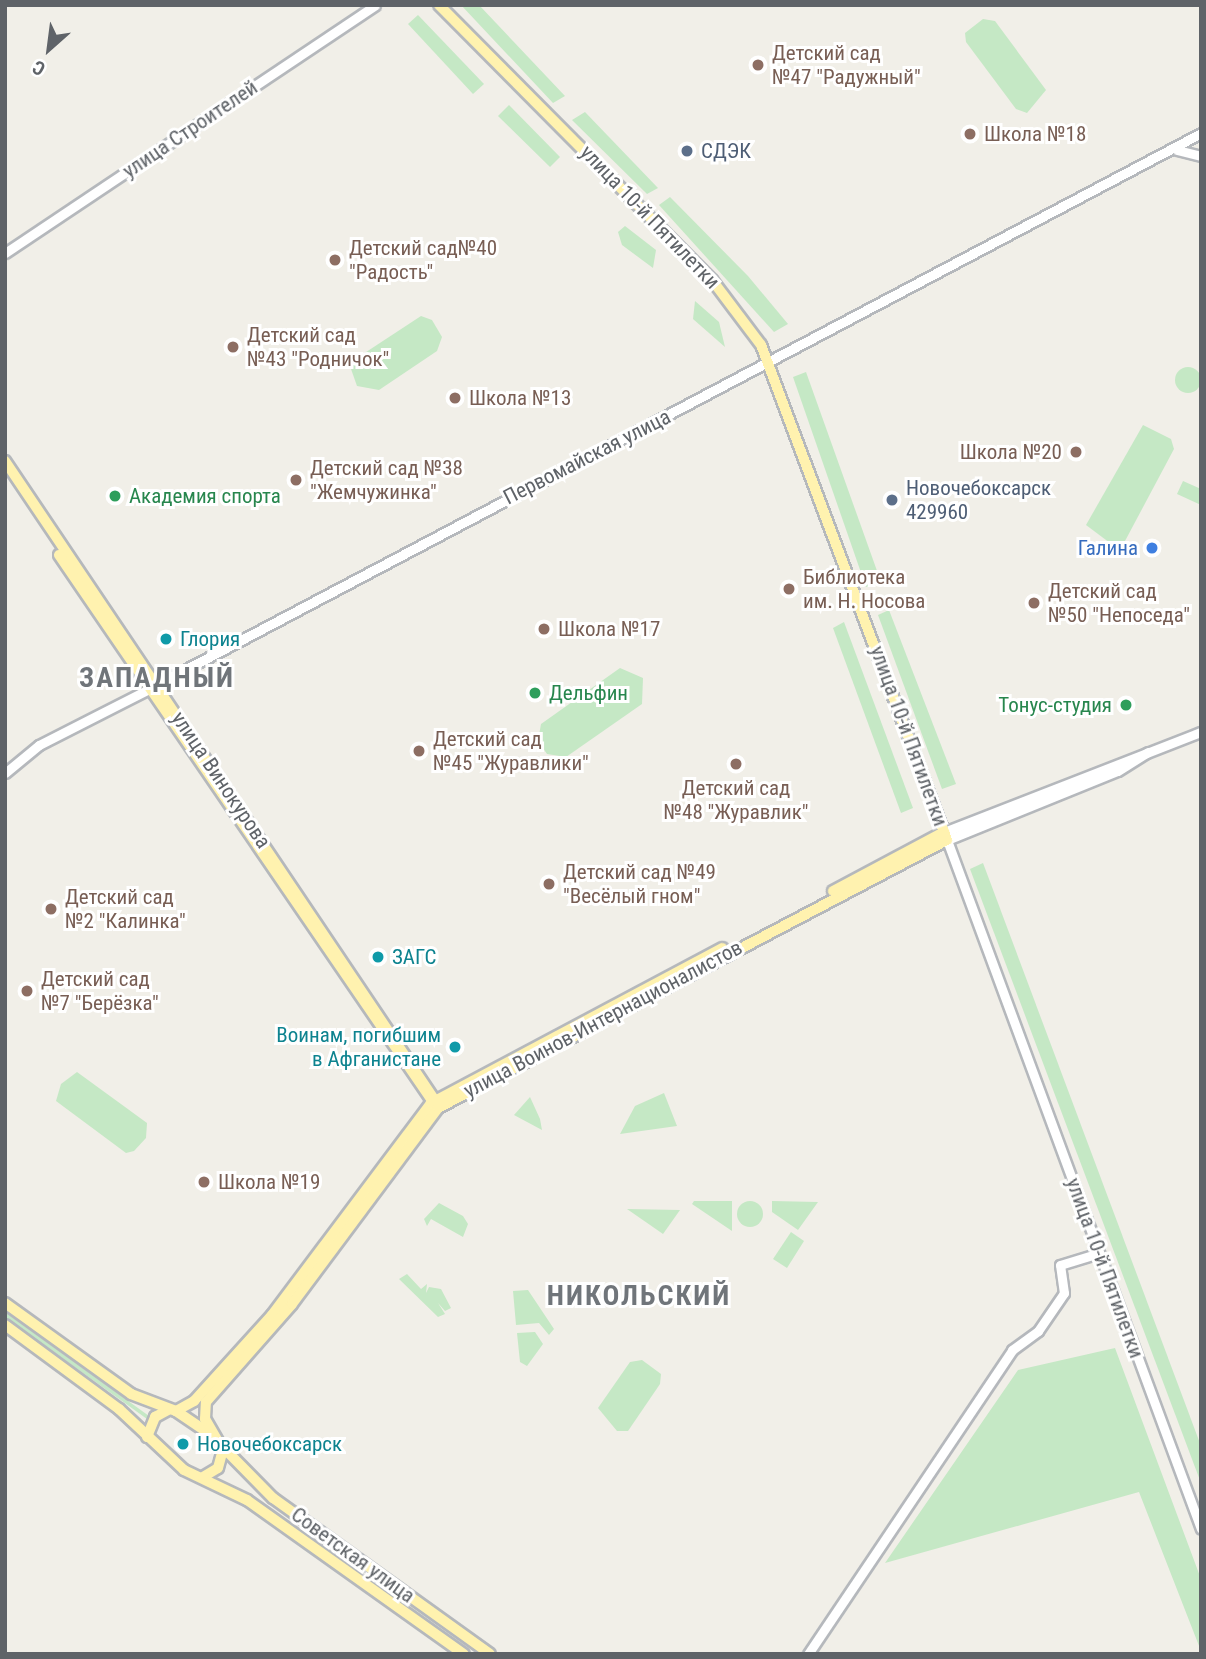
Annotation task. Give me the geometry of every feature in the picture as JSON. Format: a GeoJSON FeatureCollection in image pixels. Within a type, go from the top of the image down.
{"type":"FeatureCollection","features":[{"type":"Feature","properties":{"kind":"main road","name":"улица 10-й Пятилетки"},"geometry":{"type":"LineString","coordinates":[[439,5],[712,280],[772,362],[946,836]]}},
{"type":"Feature","properties":{"kind":"main road","name":"улица Винокурова"},"geometry":{"type":"LineString","coordinates":[[5,461],[11,479],[436,1103]]}},
{"type":"Feature","properties":{"kind":"main road","name":"улица Воинов-Интернационалистов"},"geometry":{"type":"LineString","coordinates":[[221,1446],[205,1419],[206,1402],[267,1336],[326,1250],[436,1103],[946,836]]}},
{"type":"Feature","properties":{"kind":"main road","name":"улица Воинов-Интернационалистов"},"geometry":{"type":"LineString","coordinates":[[147,1437],[155,1417],[172,1410],[237,1355],[326,1250]]}},
{"type":"Feature","properties":{"kind":"main road"},"geometry":{"type":"LineString","coordinates":[[5,1303],[131,1394],[172,1410],[221,1446],[218,1468],[203,1477]]}},
{"type":"Feature","properties":{"kind":"main road"},"geometry":{"type":"LineString","coordinates":[[5,1325],[147,1437]]}},
{"type":"Feature","properties":{"kind":"main road","name":"Советская улица"},"geometry":{"type":"LineString","coordinates":[[147,1437],[184,1470],[203,1477],[273,1517],[464,1654]]}},
{"type":"Feature","properties":{"kind":"main road","name":"Советская улица"},"geometry":{"type":"LineString","coordinates":[[221,1446],[273,1498],[490,1654]]}},
{"type":"Feature","properties":{"kind":"street","name":"улица Строителей"},"geometry":{"type":"LineString","coordinates":[[5,253],[375,5]]}},
{"type":"Feature","properties":{"kind":"street","name":"Первомайская улица"},"geometry":{"type":"LineString","coordinates":[[5,773],[27,752],[1175,150],[1201,133]]}},
{"type":"Feature","properties":{"kind":"street"},"geometry":{"type":"LineString","coordinates":[[1175,150],[1201,156]]}},
{"type":"Feature","properties":{"kind":"street","name":"улица Воинов-Интернационалистов"},"geometry":{"type":"LineString","coordinates":[[946,836],[1201,732]]}},
{"type":"Feature","properties":{"kind":"street","name":"улица 10-й Пятилетки"},"geometry":{"type":"LineString","coordinates":[[946,836],[1201,1529]]}},
{"type":"Feature","properties":{"kind":"street"},"geometry":{"type":"LineString","coordinates":[[808,1654],[1012,1350],[1038,1331],[1065,1292],[1060,1265],[1099,1252]]}},
{"type":"Feature","properties":{"kind":"green space"},"geometry":{"type":"Polygon","coordinates":[[[461,5],[479,5],[565,96],[553,103],[461,5]]]}},
{"type":"Feature","properties":{"kind":"green space"},"geometry":{"type":"Polygon","coordinates":[[[418,15],[484,84],[473,94],[408,24],[418,15]]]}},
{"type":"Feature","properties":{"kind":"green space"},"geometry":{"type":"Polygon","coordinates":[[[983,19],[995,21],[1046,90],[1027,113],[1016,109],[966,42],[965,33],[983,19]]]}},
{"type":"Feature","properties":{"kind":"green space"},"geometry":{"type":"Polygon","coordinates":[[[509,105],[560,157],[550,167],[498,116],[509,105]]]}},
{"type":"Feature","properties":{"kind":"green space"},"geometry":{"type":"Polygon","coordinates":[[[585,112],[658,188],[647,194],[572,120],[585,112]]]}},
{"type":"Feature","properties":{"kind":"green space"},"geometry":{"type":"Polygon","coordinates":[[[670,197],[748,276],[788,324],[774,332],[659,205],[670,197]]]}},
{"type":"Feature","properties":{"kind":"green space"},"geometry":{"type":"Polygon","coordinates":[[[625,226],[656,250],[653,268],[622,245],[618,232],[625,226]]]}},
{"type":"Feature","properties":{"kind":"green space"},"geometry":{"type":"Polygon","coordinates":[[[695,301],[719,322],[725,347],[693,319],[695,301]]]}},
{"type":"Feature","properties":{"kind":"green space"},"geometry":{"type":"Polygon","coordinates":[[[421,316],[432,320],[442,337],[437,351],[379,390],[357,386],[351,369],[357,358],[421,316]]]}},
{"type":"Feature","properties":{"kind":"green space"},"geometry":{"type":"Polygon","coordinates":[[[1188,367],[1197,371],[1201,380],[1197,389],[1188,393],[1179,389],[1175,380],[1179,371],[1188,367]]]}},
{"type":"Feature","properties":{"kind":"green space"},"geometry":{"type":"Polygon","coordinates":[[[806,372],[881,582],[866,587],[793,377],[806,372]]]}},
{"type":"Feature","properties":{"kind":"green space"},"geometry":{"type":"Polygon","coordinates":[[[1143,425],[1171,439],[1174,449],[1125,541],[1114,546],[1086,525],[1143,425]]]}},
{"type":"Feature","properties":{"kind":"green space"},"geometry":{"type":"Polygon","coordinates":[[[1183,481],[1201,489],[1201,505],[1177,494],[1183,481]]]}},
{"type":"Feature","properties":{"kind":"green space"},"geometry":{"type":"Polygon","coordinates":[[[889,610],[956,784],[942,789],[878,615],[889,610]]]}},
{"type":"Feature","properties":{"kind":"green space"},"geometry":{"type":"Polygon","coordinates":[[[844,622],[913,808],[901,813],[833,628],[844,622]]]}},
{"type":"Feature","properties":{"kind":"green space"},"geometry":{"type":"Polygon","coordinates":[[[620,668],[643,678],[642,704],[566,757],[547,754],[538,741],[541,724],[620,668]]]}},
{"type":"Feature","properties":{"kind":"green space"},"geometry":{"type":"Polygon","coordinates":[[[983,863],[1201,1446],[1201,1483],[970,869],[983,863]]]}},
{"type":"Feature","properties":{"kind":"green space"},"geometry":{"type":"Polygon","coordinates":[[[77,1072],[147,1123],[146,1138],[134,1151],[126,1153],[56,1101],[61,1084],[77,1072]]]}},
{"type":"Feature","properties":{"kind":"green space"},"geometry":{"type":"Polygon","coordinates":[[[664,1093],[677,1126],[620,1134],[635,1106],[664,1093]]]}},
{"type":"Feature","properties":{"kind":"green space"},"geometry":{"type":"Polygon","coordinates":[[[530,1097],[540,1119],[542,1130],[514,1115],[530,1097]]]}},
{"type":"Feature","properties":{"kind":"green space"},"geometry":{"type":"Polygon","coordinates":[[[694,1201],[732,1201],[732,1231],[692,1204],[694,1201]]]}},
{"type":"Feature","properties":{"kind":"green space"},"geometry":{"type":"Polygon","coordinates":[[[750,1201],[759,1205],[763,1214],[759,1223],[750,1227],[741,1223],[737,1214],[741,1205],[750,1201]]]}},
{"type":"Feature","properties":{"kind":"green space"},"geometry":{"type":"Polygon","coordinates":[[[772,1201],[818,1202],[798,1230],[772,1212],[772,1201]]]}},
{"type":"Feature","properties":{"kind":"green space"},"geometry":{"type":"Polygon","coordinates":[[[439,1203],[463,1216],[468,1224],[463,1237],[431,1219],[427,1226],[424,1219],[439,1203]]]}},
{"type":"Feature","properties":{"kind":"green space"},"geometry":{"type":"Polygon","coordinates":[[[627,1209],[680,1210],[663,1234],[627,1209]]]}},
{"type":"Feature","properties":{"kind":"green space"},"geometry":{"type":"Polygon","coordinates":[[[791,1232],[804,1241],[787,1268],[773,1259],[791,1232]]]}},
{"type":"Feature","properties":{"kind":"green space"},"geometry":{"type":"Polygon","coordinates":[[[407,1274],[421,1289],[427,1284],[426,1293],[429,1287],[441,1289],[451,1308],[445,1311],[438,1303],[445,1314],[438,1317],[399,1279],[407,1274]]]}},
{"type":"Feature","properties":{"kind":"green space"},"geometry":{"type":"Polygon","coordinates":[[[528,1290],[554,1329],[549,1335],[539,1323],[516,1325],[513,1291],[528,1290]]]}},
{"type":"Feature","properties":{"kind":"green space"},"geometry":{"type":"Polygon","coordinates":[[[5,1312],[149,1416],[147,1419],[5,1317],[5,1312]]]}},
{"type":"Feature","properties":{"kind":"green space"},"geometry":{"type":"Polygon","coordinates":[[[535,1332],[543,1344],[527,1366],[520,1362],[517,1333],[535,1332]]]}},
{"type":"Feature","properties":{"kind":"green space"},"geometry":{"type":"Polygon","coordinates":[[[1115,1348],[1201,1579],[1201,1651],[1139,1492],[885,1563],[1018,1370],[1115,1348]]]}},
{"type":"Feature","properties":{"kind":"green space"},"geometry":{"type":"Polygon","coordinates":[[[642,1360],[661,1374],[660,1384],[628,1431],[617,1431],[598,1408],[630,1362],[642,1360]]]}},
{"type":"Feature","properties":{"kind":"place","name":"Детский сад №47 \"Радужный\""},"geometry":{"type":"Point","coordinates":[758,65]}},
{"type":"Feature","properties":{"kind":"place","name":"Школа №18"},"geometry":{"type":"Point","coordinates":[970,134]}},
{"type":"Feature","properties":{"kind":"place","name":"СДЭК"},"geometry":{"type":"Point","coordinates":[687,151]}},
{"type":"Feature","properties":{"kind":"place","name":"Детский сад№40 \"Радость\""},"geometry":{"type":"Point","coordinates":[335,260]}},
{"type":"Feature","properties":{"kind":"place","name":"Детский сад №43 \"Родничок\""},"geometry":{"type":"Point","coordinates":[233,347]}},
{"type":"Feature","properties":{"kind":"place","name":"Школа №13"},"geometry":{"type":"Point","coordinates":[455,398]}},
{"type":"Feature","properties":{"kind":"place","name":"Школа №20"},"geometry":{"type":"Point","coordinates":[1076,452]}},
{"type":"Feature","properties":{"kind":"place","name":"Детский сад №38 \"Жемчужинка\""},"geometry":{"type":"Point","coordinates":[296,480]}},
{"type":"Feature","properties":{"kind":"place","name":"Академия спорта"},"geometry":{"type":"Point","coordinates":[115,496]}},
{"type":"Feature","properties":{"kind":"place","name":"Новочебоксарск 429960"},"geometry":{"type":"Point","coordinates":[892,500]}},
{"type":"Feature","properties":{"kind":"place","name":"Галина"},"geometry":{"type":"Point","coordinates":[1152,548]}},
{"type":"Feature","properties":{"kind":"place","name":"Библиотека им. Н. Носова"},"geometry":{"type":"Point","coordinates":[789,589]}},
{"type":"Feature","properties":{"kind":"place","name":"Детский сад №50 \"Непоседа\""},"geometry":{"type":"Point","coordinates":[1034,603]}},
{"type":"Feature","properties":{"kind":"place","name":"Школа №17"},"geometry":{"type":"Point","coordinates":[544,629]}},
{"type":"Feature","properties":{"kind":"place","name":"Глория"},"geometry":{"type":"Point","coordinates":[166,639]}},
{"type":"Feature","properties":{"kind":"place","name":"Дельфин"},"geometry":{"type":"Point","coordinates":[535,693]}},
{"type":"Feature","properties":{"kind":"place","name":"Тонус-студия"},"geometry":{"type":"Point","coordinates":[1126,705]}},
{"type":"Feature","properties":{"kind":"place","name":"Детский сад №45 \"Журавлики\""},"geometry":{"type":"Point","coordinates":[419,751]}},
{"type":"Feature","properties":{"kind":"place","name":"Детский сад №48 \"Журавлик\""},"geometry":{"type":"Point","coordinates":[736,764]}},
{"type":"Feature","properties":{"kind":"place","name":"Детский сад №49 \"Весёлый гном\""},"geometry":{"type":"Point","coordinates":[549,884]}},
{"type":"Feature","properties":{"kind":"place","name":"Детский сад №2 \"Калинка\""},"geometry":{"type":"Point","coordinates":[51,909]}},
{"type":"Feature","properties":{"kind":"place","name":"ЗАГС"},"geometry":{"type":"Point","coordinates":[378,957]}},
{"type":"Feature","properties":{"kind":"place","name":"Детский сад №7 \"Берёзка\""},"geometry":{"type":"Point","coordinates":[27,991]}},
{"type":"Feature","properties":{"kind":"place","name":"Воинам, погибшим в Афганистане"},"geometry":{"type":"Point","coordinates":[455,1047]}},
{"type":"Feature","properties":{"kind":"place","name":"Школа №19"},"geometry":{"type":"Point","coordinates":[204,1182]}},
{"type":"Feature","properties":{"kind":"place","name":"Новочебоксарск"},"geometry":{"type":"Point","coordinates":[183,1444]}},
{"type":"Feature","properties":{"kind":"district","name":"ЗАПАДНЫЙ"},"geometry":{"type":"Point","coordinates":[157,678]}},
{"type":"Feature","properties":{"kind":"district","name":"НИКОЛЬСКИЙ"},"geometry":{"type":"Point","coordinates":[639,1296]}}]}
